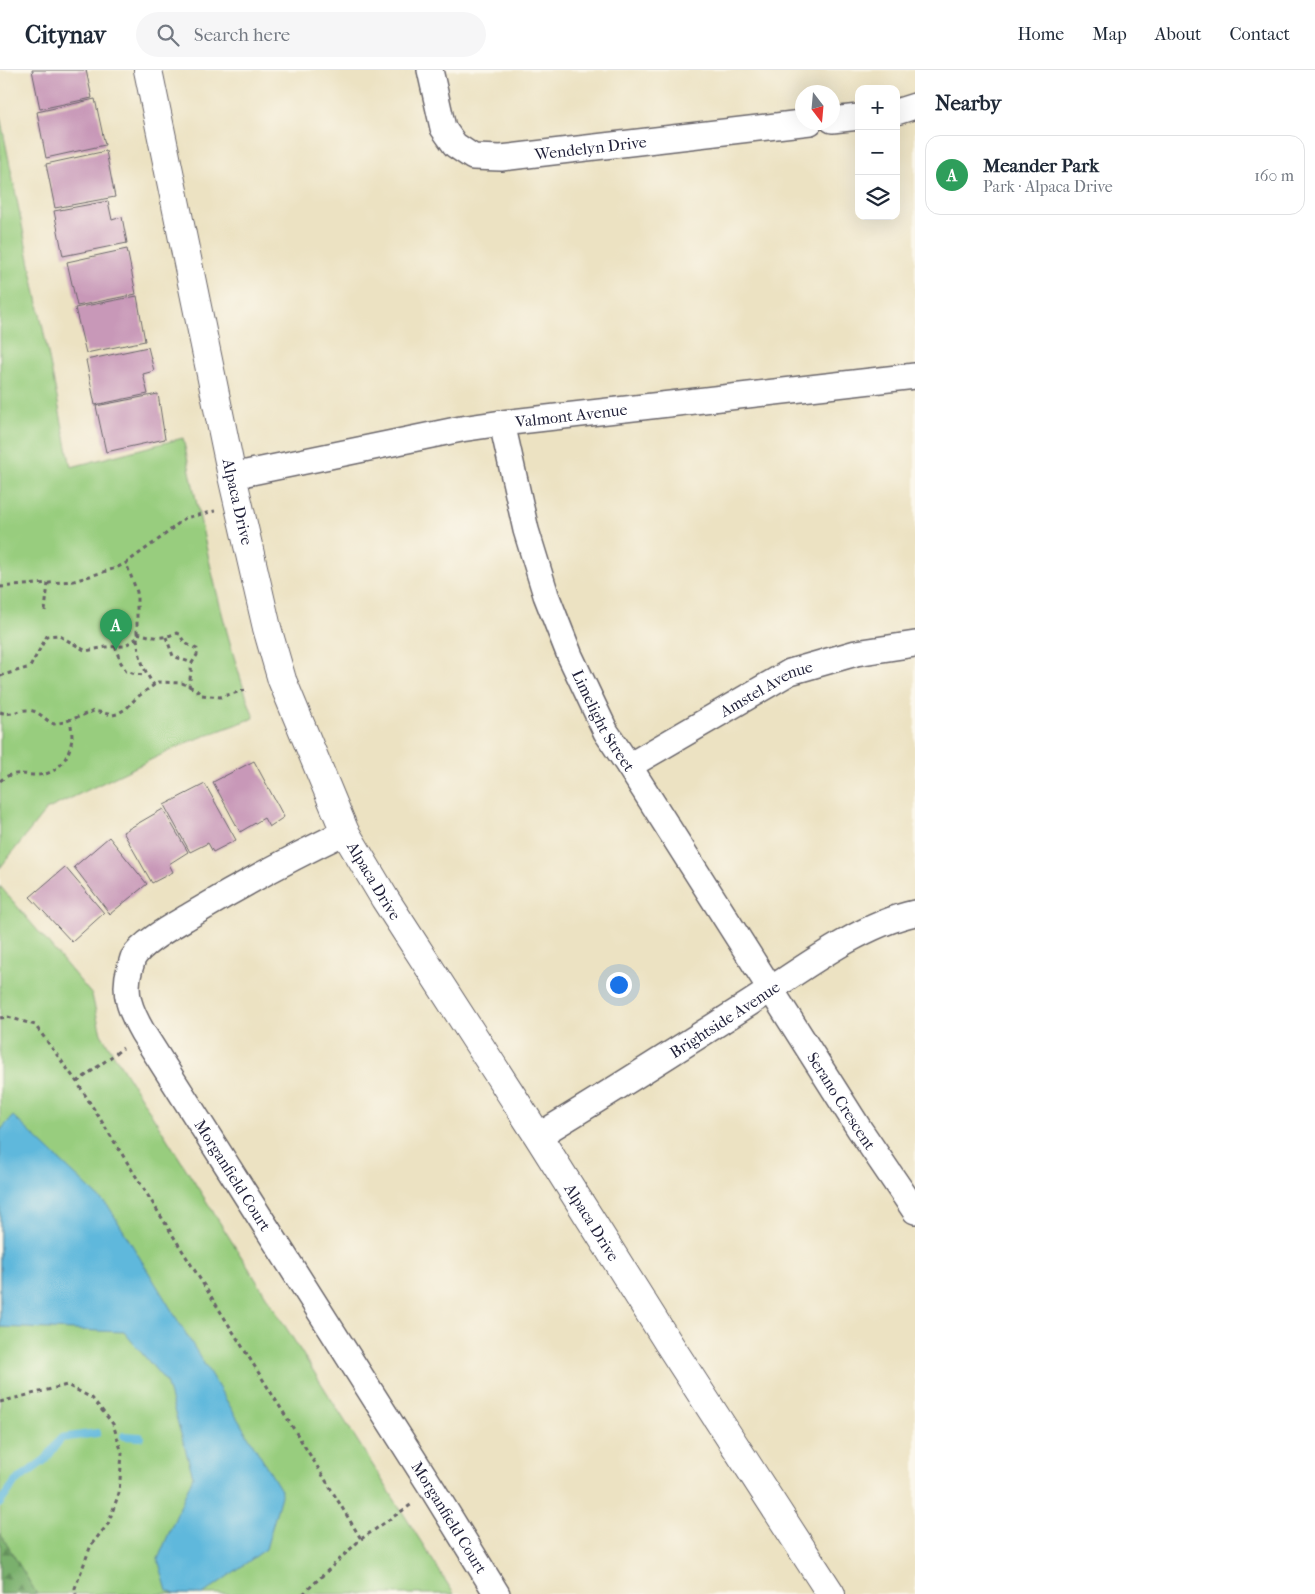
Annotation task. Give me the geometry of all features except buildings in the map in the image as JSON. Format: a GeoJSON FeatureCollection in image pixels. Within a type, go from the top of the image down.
{"type":"FeatureCollection","features":[{"type":"Feature","properties":{"kind":"street","name":"Alpaca Drive"},"geometry":{"type":"LineString","coordinates":[[148,70],[232,476],[267,628],[282,680],[346,832],[385,899],[831,1594]]}},
{"type":"Feature","properties":{"kind":"street","name":"Wendelyn Drive"},"geometry":{"type":"LineString","coordinates":[[430,70],[443,128],[456,145],[473,157],[501,158],[795,124]]}},
{"type":"Feature","properties":{"kind":"street"},"geometry":{"type":"LineString","coordinates":[[900,111],[915,106]]}},
{"type":"Feature","properties":{"kind":"street"},"geometry":{"type":"LineString","coordinates":[[840,119],[855,117]]}},
{"type":"Feature","properties":{"kind":"street","name":"Valmont Avenue"},"geometry":{"type":"LineString","coordinates":[[232,476],[460,429],[915,376]]}},
{"type":"Feature","properties":{"kind":"street","name":"Limelight Street"},"geometry":{"type":"LineString","coordinates":[[502,423],[526,530],[546,595],[570,656],[606,732],[771,989]]}},
{"type":"Feature","properties":{"kind":"street","name":"Amstel Avenue"},"geometry":{"type":"LineString","coordinates":[[629,766],[790,672],[856,653],[915,644]]}},
{"type":"Feature","properties":{"kind":"street","name":"Morganfield Court"},"geometry":{"type":"LineString","coordinates":[[346,832],[299,855],[181,921],[148,942],[133,957],[127,976],[126,995],[132,1014],[143,1033],[433,1490],[496,1594]]}},
{"type":"Feature","properties":{"kind":"street","name":"Brightside Avenue"},"geometry":{"type":"LineString","coordinates":[[538,1136],[866,930],[899,916],[915,913]]}},
{"type":"Feature","properties":{"kind":"street","name":"Serano Crescent"},"geometry":{"type":"LineString","coordinates":[[771,989],[880,1161],[915,1211]]}},
{"type":"Feature","properties":{"kind":"path"},"geometry":{"type":"LineString","coordinates":[[0,587],[74,581],[116,568],[126,564],[185,518],[217,510]]}},
{"type":"Feature","properties":{"kind":"path"},"geometry":{"type":"LineString","coordinates":[[126,564],[137,592],[137,635],[141,664],[146,675],[154,685]]}},
{"type":"Feature","properties":{"kind":"path"},"geometry":{"type":"LineString","coordinates":[[44,611],[48,583]]}},
{"type":"Feature","properties":{"kind":"path"},"geometry":{"type":"LineString","coordinates":[[0,676],[30,667],[46,636],[58,635],[86,651],[124,646],[137,635],[166,638],[176,633],[180,634],[186,644],[197,649],[197,655],[192,663],[189,687]]}},
{"type":"Feature","properties":{"kind":"path"},"geometry":{"type":"LineString","coordinates":[[166,638],[173,656],[192,663]]}},
{"type":"Feature","properties":{"kind":"path"},"geometry":{"type":"LineString","coordinates":[[115,646],[126,671],[146,675]]}},
{"type":"Feature","properties":{"kind":"path"},"geometry":{"type":"LineString","coordinates":[[0,712],[10,715],[33,711],[54,724],[94,711],[113,715],[117,714],[158,682],[182,684],[202,695],[220,697],[246,690]]}},
{"type":"Feature","properties":{"kind":"path"},"geometry":{"type":"LineString","coordinates":[[0,781],[10,774],[37,775],[54,772],[65,758],[70,746],[72,737],[70,718]]}},
{"type":"Feature","properties":{"kind":"path"},"geometry":{"type":"LineString","coordinates":[[0,1018],[8,1017],[35,1025],[77,1082],[310,1454],[361,1539]]}},
{"type":"Feature","properties":{"kind":"path"},"geometry":{"type":"LineString","coordinates":[[77,1082],[143,1033]]}},
{"type":"Feature","properties":{"kind":"path"},"geometry":{"type":"LineString","coordinates":[[0,1402],[67,1385],[92,1398],[113,1424],[122,1453],[119,1493],[108,1524],[91,1545],[74,1588],[76,1594]]}},
{"type":"Feature","properties":{"kind":"path"},"geometry":{"type":"LineString","coordinates":[[303,1594],[361,1539],[433,1490]]}},
{"type":"Feature","properties":{"kind":"green space"},"geometry":{"type":"Polygon","coordinates":[[[0,116],[71,467],[183,438],[222,614],[254,718],[188,742],[46,810],[0,868],[0,116]]]}},
{"type":"Feature","properties":{"kind":"green space"},"geometry":{"type":"Polygon","coordinates":[[[0,886],[92,995],[101,1034],[454,1594],[37,1594],[0,1533],[0,886]]]}},
{"type":"Feature","properties":{"kind":"green space"},"geometry":{"type":"Polygon","coordinates":[[[0,1533],[37,1594],[0,1594],[0,1533]]]}},
{"type":"Feature","properties":{"kind":"water"},"geometry":{"type":"Polygon","coordinates":[[[13,1116],[109,1207],[282,1492],[266,1549],[203,1594],[175,1594],[167,1591],[158,1559],[193,1476],[166,1382],[124,1332],[0,1327],[0,1131],[13,1116]]]}},
{"type":"Feature","properties":{"kind":"waterway"},"geometry":{"type":"LineString","coordinates":[[0,1503],[15,1482],[46,1459],[61,1438],[97,1433]]}},
{"type":"Feature","properties":{"kind":"waterway"},"geometry":{"type":"LineString","coordinates":[[124,1436],[140,1437]]}},
{"type":"Feature","properties":{"kind":"place","name":"Meander Park"},"geometry":{"type":"Point","coordinates":[116,650]}}]}
